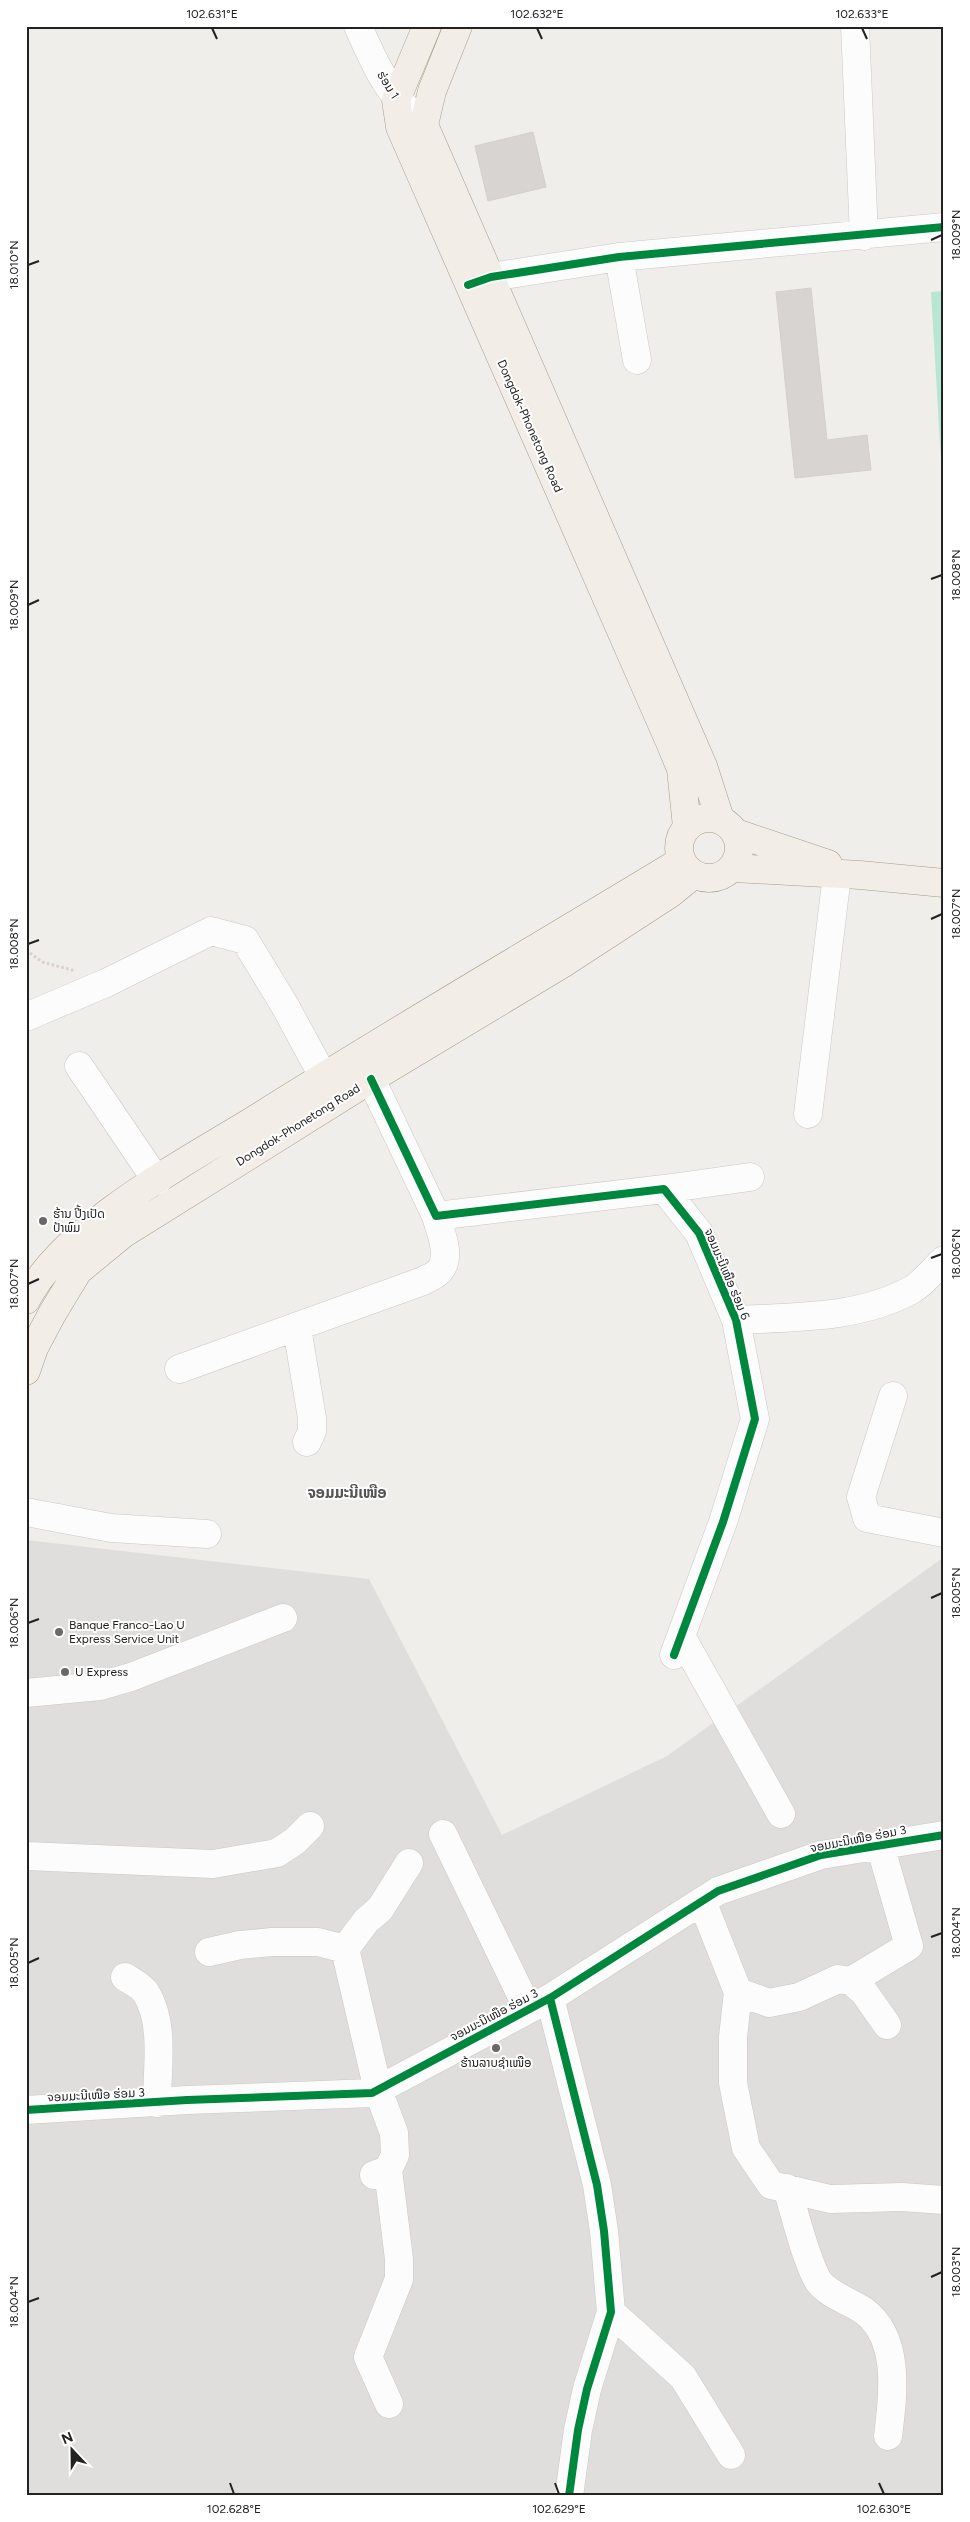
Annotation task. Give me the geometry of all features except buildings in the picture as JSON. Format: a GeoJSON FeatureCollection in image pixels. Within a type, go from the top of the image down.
{"type":"FeatureCollection","features":[{"type":"Feature","properties":{"kind":"main road","name":"Dongdok-Phonetong Road"},"geometry":{"type":"LineString","coordinates":[[426,26],[396,100],[400,127],[480,281],[703,766],[728,826],[740,843],[740,854],[733,868]]}},
{"type":"Feature","properties":{"kind":"main road"},"geometry":{"type":"LineString","coordinates":[[424,125],[432,91],[458,26]]}},
{"type":"Feature","properties":{"kind":"main road","name":"Dongdok-Phonetong Road"},"geometry":{"type":"LineString","coordinates":[[26,1371],[34,1348],[47,1323],[78,1272],[123,1234],[371,1079],[562,964],[671,893],[687,868],[678,849],[680,837],[687,827],[681,769],[480,281],[424,125]]}},
{"type":"Feature","properties":{"kind":"main road"},"geometry":{"type":"LineString","coordinates":[[687,827],[697,820],[709,818],[849,875]]}},
{"type":"Feature","properties":{"kind":"main road"},"geometry":{"type":"LineString","coordinates":[[26,1300],[52,1265],[88,1228],[157,1181],[323,1076],[687,868],[708,879],[718,877],[733,868],[944,883]]}},
{"type":"Feature","properties":{"kind":"street"},"geometry":{"type":"LineString","coordinates":[[855,26],[864,236]]}},
{"type":"Feature","properties":{"kind":"street","name":"ຮ່ອມ 1"},"geometry":{"type":"LineString","coordinates":[[361,32],[408,69],[432,91]]}},
{"type":"Feature","properties":{"kind":"street","name":"ຮ່ອມ 1"},"geometry":{"type":"LineString","coordinates":[[361,32],[396,100],[424,125]]}},
{"type":"Feature","properties":{"kind":"street"},"geometry":{"type":"LineString","coordinates":[[480,281],[619,257],[864,236],[944,226]]}},
{"type":"Feature","properties":{"kind":"street"},"geometry":{"type":"LineString","coordinates":[[619,257],[637,360]]}},
{"type":"Feature","properties":{"kind":"street"},"geometry":{"type":"LineString","coordinates":[[808,1114],[849,875]]}},
{"type":"Feature","properties":{"kind":"street"},"geometry":{"type":"LineString","coordinates":[[26,1017],[106,983],[211,931],[245,940],[285,1006],[336,1101]]}},
{"type":"Feature","properties":{"kind":"street"},"geometry":{"type":"LineString","coordinates":[[79,1066],[157,1181]]}},
{"type":"Feature","properties":{"kind":"street"},"geometry":{"type":"LineString","coordinates":[[179,1369],[423,1281],[440,1271],[445,1260],[445,1248],[436,1216],[371,1079]]}},
{"type":"Feature","properties":{"kind":"street"},"geometry":{"type":"LineString","coordinates":[[436,1216],[750,1177]]}},
{"type":"Feature","properties":{"kind":"street","name":"ຈອມມະນີເໜືອ ຮ່ອມ 6"},"geometry":{"type":"LineString","coordinates":[[664,1189],[699,1233],[736,1320],[755,1419],[723,1522],[678,1646],[781,1814]]}},
{"type":"Feature","properties":{"kind":"street"},"geometry":{"type":"LineString","coordinates":[[736,1320],[832,1315],[874,1304],[914,1288],[944,1260]]}},
{"type":"Feature","properties":{"kind":"street"},"geometry":{"type":"LineString","coordinates":[[297,1328],[312,1418],[312,1432],[307,1442]]}},
{"type":"Feature","properties":{"kind":"street"},"geometry":{"type":"LineString","coordinates":[[893,1396],[861,1497],[868,1518],[944,1533]]}},
{"type":"Feature","properties":{"kind":"street"},"geometry":{"type":"LineString","coordinates":[[26,1512],[111,1528],[207,1534]]}},
{"type":"Feature","properties":{"kind":"street"},"geometry":{"type":"LineString","coordinates":[[26,1692],[100,1686],[131,1677],[283,1618]]}},
{"type":"Feature","properties":{"kind":"street"},"geometry":{"type":"LineString","coordinates":[[26,1856],[213,1864],[277,1853],[295,1841],[310,1826]]}},
{"type":"Feature","properties":{"kind":"street"},"geometry":{"type":"LineString","coordinates":[[443,1834],[539,2004],[597,2185],[604,2230],[611,2312],[587,2389],[578,2430],[569,2496]]}},
{"type":"Feature","properties":{"kind":"street","name":"ຈອມມະນີເໜືອ ຮ່ອມ 3"},"geometry":{"type":"LineString","coordinates":[[26,2110],[372,2093],[539,2004],[718,1891],[821,1855],[944,1835]]}},
{"type":"Feature","properties":{"kind":"street"},"geometry":{"type":"LineString","coordinates":[[851,1981],[909,1946],[880,1845]]}},
{"type":"Feature","properties":{"kind":"street"},"geometry":{"type":"LineString","coordinates":[[345,1949],[366,1921],[380,1908],[409,1863]]}},
{"type":"Feature","properties":{"kind":"street"},"geometry":{"type":"LineString","coordinates":[[702,1901],[738,1992],[733,2037],[733,2083],[746,2148],[772,2185],[830,2199],[902,2197],[944,2200]]}},
{"type":"Feature","properties":{"kind":"street"},"geometry":{"type":"LineString","coordinates":[[209,1952],[240,1945],[272,1942],[318,1942],[345,1949]]}},
{"type":"Feature","properties":{"kind":"street"},"geometry":{"type":"LineString","coordinates":[[345,1949],[378,2090],[394,2134],[395,2155],[381,2173],[399,2259],[399,2279],[368,2356],[389,2404]]}},
{"type":"Feature","properties":{"kind":"street"},"geometry":{"type":"LineString","coordinates":[[124,1976],[145,1991],[155,2013],[158,2042],[157,2103]]}},
{"type":"Feature","properties":{"kind":"street"},"geometry":{"type":"LineString","coordinates":[[738,1992],[769,2003],[799,1997],[838,1979],[851,1981],[864,1992],[887,2026]]}},
{"type":"Feature","properties":{"kind":"street"},"geometry":{"type":"LineString","coordinates":[[787,2188],[820,2283],[865,2312],[875,2322],[883,2337],[892,2366],[892,2401],[888,2436]]}},
{"type":"Feature","properties":{"kind":"street"},"geometry":{"type":"LineString","coordinates":[[611,2312],[683,2377],[731,2455]]}},
{"type":"Feature","properties":{"kind":"path"},"geometry":{"type":"LineString","coordinates":[[26,950],[42,962],[79,972],[106,983]]}},
{"type":"Feature","properties":{"kind":"shaded area"},"geometry":{"type":"Polygon","coordinates":[[[26,1540],[369,1579],[502,1835],[667,1756],[944,1557],[944,2496],[26,2496],[26,1540]]]}},
{"type":"Feature","properties":{"kind":"green space"},"geometry":{"type":"Polygon","coordinates":[[[944,291],[944,510],[931,292],[944,291]]]}},
{"type":"Feature","properties":{"kind":"cycle path"},"geometry":{"type":"LineString","coordinates":[[468,285],[491,277],[619,257],[944,227]]}},
{"type":"Feature","properties":{"kind":"cycle path"},"geometry":{"type":"LineString","coordinates":[[371,1079],[436,1216],[664,1189],[699,1233],[736,1320],[755,1419],[723,1522],[674,1655]]}},
{"type":"Feature","properties":{"kind":"cycle path"},"geometry":{"type":"LineString","coordinates":[[26,2110],[187,2100],[372,2093],[550,1998],[718,1891],[821,1855],[944,1835]]}},
{"type":"Feature","properties":{"kind":"cycle path"},"geometry":{"type":"LineString","coordinates":[[550,1998],[597,2185],[604,2231],[611,2312],[587,2389],[578,2430],[569,2496]]}},
{"type":"Feature","properties":{"kind":"place","name":"ຮ້ານ ປີ້ງເປັດ ປ້າພົມ"},"geometry":{"type":"Point","coordinates":[43,1221]}},
{"type":"Feature","properties":{"kind":"place","name":"Banque Franco-Lao U Express Service Unit"},"geometry":{"type":"Point","coordinates":[59,1632]}},
{"type":"Feature","properties":{"kind":"place","name":"U Express"},"geometry":{"type":"Point","coordinates":[65,1672]}},
{"type":"Feature","properties":{"kind":"place","name":"ຮ້ານລາບຊຳເໜືອ"},"geometry":{"type":"Point","coordinates":[496,2048]}},
{"type":"Feature","properties":{"kind":"district","name":"ຈອມມະນີເໜືອ"},"geometry":{"type":"Point","coordinates":[347,1493]}}]}
